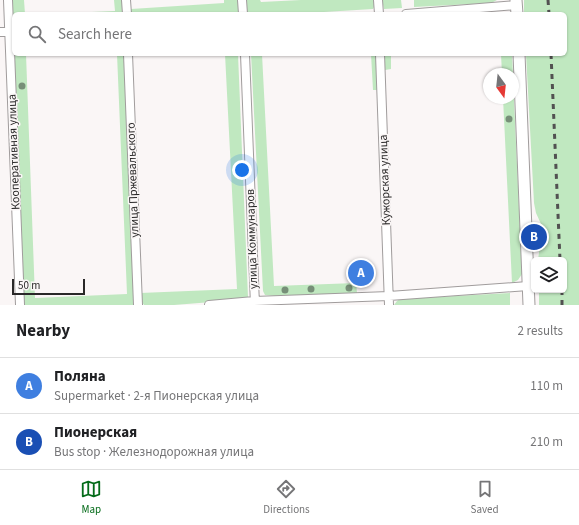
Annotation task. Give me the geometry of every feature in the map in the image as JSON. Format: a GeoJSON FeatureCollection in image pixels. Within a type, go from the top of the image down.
{"type":"FeatureCollection","features":[{"type":"Feature","properties":{"kind":"main road"},"geometry":{"type":"LineString","coordinates":[[519,56],[529,305]]}},
{"type":"Feature","properties":{"kind":"street","name":"Кооперативная улица"},"geometry":{"type":"LineString","coordinates":[[8,0],[12,32]]}},
{"type":"Feature","properties":{"kind":"street"},"geometry":{"type":"LineString","coordinates":[[126,0],[127,12]]}},
{"type":"Feature","properties":{"kind":"street"},"geometry":{"type":"LineString","coordinates":[[242,0],[243,12]]}},
{"type":"Feature","properties":{"kind":"street"},"geometry":{"type":"LineString","coordinates":[[378,0],[378,12]]}},
{"type":"Feature","properties":{"kind":"street"},"geometry":{"type":"LineString","coordinates":[[434,12],[517,6]]}},
{"type":"Feature","properties":{"kind":"street"},"geometry":{"type":"LineString","coordinates":[[0,32],[12,32]]}},
{"type":"Feature","properties":{"kind":"street","name":"Кооперативная улица"},"geometry":{"type":"LineString","coordinates":[[13,56],[20,305]]}},
{"type":"Feature","properties":{"kind":"street","name":"улица Пржевальского"},"geometry":{"type":"LineString","coordinates":[[128,56],[138,305]]}},
{"type":"Feature","properties":{"kind":"street","name":"улица Коммунаров"},"geometry":{"type":"LineString","coordinates":[[244,56],[254,303]]}},
{"type":"Feature","properties":{"kind":"street","name":"Кужорская улица"},"geometry":{"type":"LineString","coordinates":[[380,56],[389,305]]}},
{"type":"Feature","properties":{"kind":"street"},"geometry":{"type":"LineString","coordinates":[[209,305],[389,296],[528,286]]}},
{"type":"Feature","properties":{"kind":"green space"},"geometry":{"type":"Polygon","coordinates":[[[11,0],[24,0],[25,12],[12,12],[12,16],[11,0]]]}},
{"type":"Feature","properties":{"kind":"green space"},"geometry":{"type":"Polygon","coordinates":[[[114,0],[125,0],[126,12],[92,12],[115,11],[114,0]]]}},
{"type":"Feature","properties":{"kind":"green space"},"geometry":{"type":"Polygon","coordinates":[[[224,0],[238,0],[239,12],[131,12],[131,9],[224,3],[224,0]]]}},
{"type":"Feature","properties":{"kind":"green space"},"geometry":{"type":"Polygon","coordinates":[[[245,0],[260,0],[261,2],[301,0],[375,0],[373,9],[324,12],[247,12],[245,0]]]}},
{"type":"Feature","properties":{"kind":"green space"},"geometry":{"type":"Polygon","coordinates":[[[382,0],[401,0],[402,8],[384,9],[382,0]]]}},
{"type":"Feature","properties":{"kind":"green space"},"geometry":{"type":"Polygon","coordinates":[[[414,0],[497,0],[491,3],[414,7],[414,0]]]}},
{"type":"Feature","properties":{"kind":"green space"},"geometry":{"type":"Polygon","coordinates":[[[524,0],[579,0],[579,305],[539,305],[539,293],[567,293],[567,257],[538,257],[542,230],[534,203],[526,56],[567,56],[567,12],[524,12],[524,0]]]}},
{"type":"Feature","properties":{"kind":"green space"},"geometry":{"type":"Polygon","coordinates":[[[14,56],[26,56],[35,298],[127,294],[117,56],[126,56],[134,305],[24,305],[14,56]]]}},
{"type":"Feature","properties":{"kind":"green space"},"geometry":{"type":"Polygon","coordinates":[[[225,56],[238,56],[248,297],[237,300],[174,305],[144,305],[140,293],[237,289],[225,56]]]}},
{"type":"Feature","properties":{"kind":"green space"},"geometry":{"type":"Polygon","coordinates":[[[251,56],[262,56],[274,286],[356,283],[357,293],[275,296],[265,295],[263,291],[251,56]]]}},
{"type":"Feature","properties":{"kind":"green space"},"geometry":{"type":"Polygon","coordinates":[[[371,56],[378,56],[379,90],[373,90],[371,56]]]}},
{"type":"Feature","properties":{"kind":"green space"},"geometry":{"type":"Polygon","coordinates":[[[384,56],[391,56],[391,69],[385,70],[384,56]]]}},
{"type":"Feature","properties":{"kind":"green space"},"geometry":{"type":"Polygon","coordinates":[[[501,56],[512,56],[513,68],[502,68],[501,56]]]}},
{"type":"Feature","properties":{"kind":"green space"},"geometry":{"type":"Polygon","coordinates":[[[503,104],[514,104],[522,274],[518,280],[512,283],[503,104]]]}},
{"type":"Feature","properties":{"kind":"green space"},"geometry":{"type":"Polygon","coordinates":[[[510,293],[510,305],[394,305],[400,299],[510,293]]]}},
{"type":"Feature","properties":{"kind":"railway"},"geometry":{"type":"LineString","coordinates":[[548,0],[549,12]]}},
{"type":"Feature","properties":{"kind":"railway"},"geometry":{"type":"LineString","coordinates":[[551,56],[560,257]]}},
{"type":"Feature","properties":{"kind":"railway"},"geometry":{"type":"LineString","coordinates":[[562,293],[562,305]]}},
{"type":"Feature","properties":{"kind":"place","name":"Пионерская"},"geometry":{"type":"Point","coordinates":[534,237]}},
{"type":"Feature","properties":{"kind":"place","name":"Поляна"},"geometry":{"type":"Point","coordinates":[361,273]}}]}
